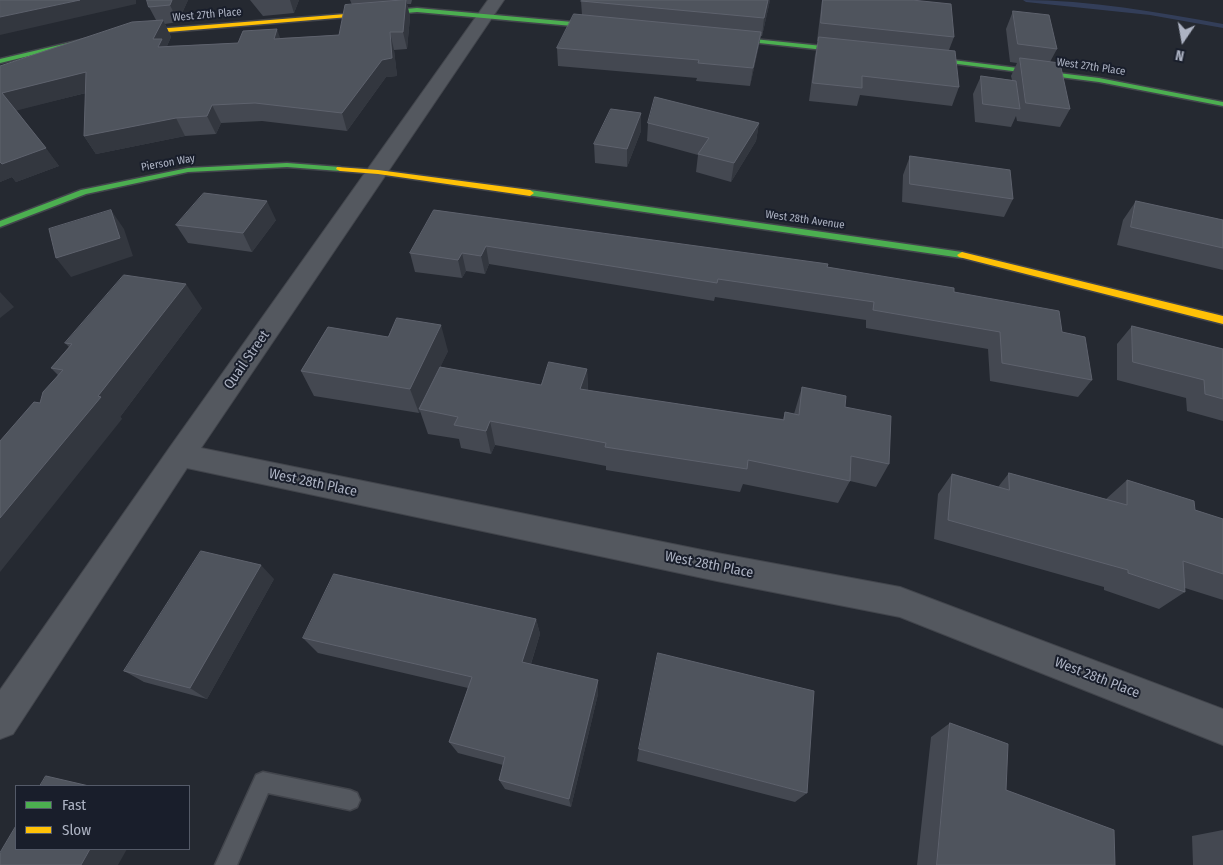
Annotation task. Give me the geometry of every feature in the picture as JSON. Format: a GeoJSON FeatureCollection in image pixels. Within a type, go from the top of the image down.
{"type":"FeatureCollection","features":[{"type":"Feature","properties":{"kind":"street","name":"West 27th Place"},"geometry":{"type":"LineString","coordinates":[[118,34],[417,10],[490,8],[614,28]]}},
{"type":"Feature","properties":{"kind":"street","name":"Quail Street"},"geometry":{"type":"LineString","coordinates":[[0,721],[180,456],[490,8]]}},
{"type":"Feature","properties":{"kind":"street"},"geometry":{"type":"LineString","coordinates":[[0,61],[99,37]]}},
{"type":"Feature","properties":{"kind":"street"},"geometry":{"type":"LineString","coordinates":[[713,38],[862,52]]}},
{"type":"Feature","properties":{"kind":"street","name":"West 27th Place"},"geometry":{"type":"LineString","coordinates":[[912,57],[1100,80],[1223,104]]}},
{"type":"Feature","properties":{"kind":"street","name":"Pierson Way"},"geometry":{"type":"LineString","coordinates":[[0,224],[84,192],[188,170],[287,165],[378,172]]}},
{"type":"Feature","properties":{"kind":"street","name":"West 28th Avenue"},"geometry":{"type":"LineString","coordinates":[[378,172],[956,254],[1223,320]]}},
{"type":"Feature","properties":{"kind":"street","name":"West 28th Place"},"geometry":{"type":"LineString","coordinates":[[180,456],[718,567],[900,602],[1223,727]]}},
{"type":"Feature","properties":{"kind":"lane"},"geometry":{"type":"LineString","coordinates":[[226,865],[263,782],[350,800]]}},
{"type":"Feature","properties":{"kind":"building"},"geometry":{"type":"Polygon","coordinates":[[[0,0],[80,0],[0,17],[0,0]]]}},
{"type":"Feature","properties":{"kind":"building"},"geometry":{"type":"Polygon","coordinates":[[[147,0],[172,0],[170,5],[149,7],[147,0]]]}},
{"type":"Feature","properties":{"kind":"building"},"geometry":{"type":"Polygon","coordinates":[[[406,0],[403,32],[390,32],[392,58],[382,60],[342,113],[255,103],[212,105],[207,116],[176,118],[84,136],[86,72],[2,93],[46,148],[2,164],[0,162],[0,66],[132,22],[163,20],[153,39],[162,39],[158,47],[238,43],[243,31],[277,29],[274,39],[339,35],[345,5],[406,0]]]}},
{"type":"Feature","properties":{"kind":"building"},"geometry":{"type":"Polygon","coordinates":[[[582,0],[768,0],[764,18],[582,0]]]}},
{"type":"Feature","properties":{"kind":"building"},"geometry":{"type":"Polygon","coordinates":[[[823,0],[912,0],[951,4],[954,37],[821,23],[823,0]]]}},
{"type":"Feature","properties":{"kind":"building"},"geometry":{"type":"Polygon","coordinates":[[[1013,11],[1049,15],[1057,49],[1018,44],[1013,11]]]}},
{"type":"Feature","properties":{"kind":"building"},"geometry":{"type":"Polygon","coordinates":[[[574,14],[761,32],[753,68],[698,63],[699,60],[557,48],[574,14]]]}},
{"type":"Feature","properties":{"kind":"building"},"geometry":{"type":"Polygon","coordinates":[[[819,37],[955,51],[959,87],[862,76],[862,88],[813,83],[819,37]]]}},
{"type":"Feature","properties":{"kind":"building"},"geometry":{"type":"Polygon","coordinates":[[[1020,58],[1060,63],[1070,109],[1026,103],[1020,58]]]}},
{"type":"Feature","properties":{"kind":"building"},"geometry":{"type":"Polygon","coordinates":[[[981,76],[1016,81],[1020,109],[983,104],[981,76]]]}},
{"type":"Feature","properties":{"kind":"building"},"geometry":{"type":"Polygon","coordinates":[[[655,97],[759,123],[734,163],[698,154],[709,138],[648,123],[655,97]]]}},
{"type":"Feature","properties":{"kind":"building"},"geometry":{"type":"Polygon","coordinates":[[[611,109],[641,113],[627,149],[594,144],[611,109]]]}},
{"type":"Feature","properties":{"kind":"building"},"geometry":{"type":"Polygon","coordinates":[[[910,156],[1010,170],[1013,199],[910,184],[910,156]]]}},
{"type":"Feature","properties":{"kind":"building"},"geometry":{"type":"Polygon","coordinates":[[[204,193],[267,201],[243,233],[176,225],[204,193]]]}},
{"type":"Feature","properties":{"kind":"building"},"geometry":{"type":"Polygon","coordinates":[[[1136,201],[1223,220],[1223,248],[1131,227],[1136,201]]]}},
{"type":"Feature","properties":{"kind":"building"},"geometry":{"type":"Polygon","coordinates":[[[111,210],[120,238],[56,258],[49,229],[111,210]]]}},
{"type":"Feature","properties":{"kind":"building"},"geometry":{"type":"Polygon","coordinates":[[[434,210],[828,264],[827,267],[954,288],[954,292],[1059,311],[1062,332],[1085,337],[1092,380],[1002,363],[1000,332],[873,310],[874,302],[718,279],[717,283],[486,246],[481,256],[462,253],[458,260],[410,253],[434,210]]]}},
{"type":"Feature","properties":{"kind":"building"},"geometry":{"type":"Polygon","coordinates":[[[124,275],[186,284],[98,396],[101,397],[0,518],[0,441],[34,402],[40,403],[43,392],[63,370],[51,368],[72,344],[65,343],[124,275]]]}},
{"type":"Feature","properties":{"kind":"building"},"geometry":{"type":"Polygon","coordinates":[[[397,318],[441,325],[410,389],[301,371],[328,327],[388,337],[397,318]]]}},
{"type":"Feature","properties":{"kind":"building"},"geometry":{"type":"Polygon","coordinates":[[[1132,326],[1223,349],[1223,399],[1205,394],[1204,380],[1133,362],[1132,326]]]}},
{"type":"Feature","properties":{"kind":"building"},"geometry":{"type":"Polygon","coordinates":[[[549,362],[587,369],[580,389],[784,420],[785,412],[799,415],[802,387],[846,396],[845,407],[891,416],[889,464],[851,456],[850,481],[748,460],[747,469],[605,447],[606,443],[490,421],[486,431],[454,425],[458,417],[419,409],[440,367],[541,385],[549,362]]]}},
{"type":"Feature","properties":{"kind":"building"},"geometry":{"type":"Polygon","coordinates":[[[1009,473],[1127,505],[1127,480],[1194,501],[1195,510],[1223,519],[1223,574],[1183,561],[1185,592],[1128,573],[1128,570],[948,520],[952,474],[1009,490],[1009,473]]]}},
{"type":"Feature","properties":{"kind":"building"},"geometry":{"type":"Polygon","coordinates":[[[201,551],[261,565],[190,688],[124,671],[201,551]]]}},
{"type":"Feature","properties":{"kind":"building"},"geometry":{"type":"Polygon","coordinates":[[[334,574],[536,619],[522,662],[598,680],[569,799],[499,780],[505,757],[449,742],[472,677],[303,638],[334,574]]]}},
{"type":"Feature","properties":{"kind":"building"},"geometry":{"type":"Polygon","coordinates":[[[658,653],[814,691],[807,793],[639,749],[658,653]]]}},
{"type":"Feature","properties":{"kind":"building"},"geometry":{"type":"Polygon","coordinates":[[[950,723],[1008,744],[1006,790],[1114,830],[1115,865],[937,865],[950,723]]]}},
{"type":"Feature","properties":{"kind":"building"},"geometry":{"type":"Polygon","coordinates":[[[46,776],[85,785],[41,785],[46,776]]]}},
{"type":"Feature","properties":{"kind":"building"},"geometry":{"type":"Polygon","coordinates":[[[15,828],[15,850],[89,850],[81,865],[0,865],[0,853],[15,828]]]}},
{"type":"Feature","properties":{"kind":"waterway"},"geometry":{"type":"LineString","coordinates":[[1026,0],[1150,13],[1223,26]]}},
{"type":"Feature","properties":{"kind":"traffic: fast"},"geometry":{"type":"LineString","coordinates":[[371,14],[417,10],[606,27]]}},
{"type":"Feature","properties":{"kind":"traffic: fast"},"geometry":{"type":"LineString","coordinates":[[724,38],[852,51]]}},
{"type":"Feature","properties":{"kind":"traffic: fast"},"geometry":{"type":"LineString","coordinates":[[0,61],[89,40]]}},
{"type":"Feature","properties":{"kind":"traffic: fast"},"geometry":{"type":"LineString","coordinates":[[920,58],[1099,80],[1223,104]]}},
{"type":"Feature","properties":{"kind":"traffic: fast"},"geometry":{"type":"LineString","coordinates":[[0,224],[84,192],[188,170],[287,165],[340,169]]}},
{"type":"Feature","properties":{"kind":"traffic: fast"},"geometry":{"type":"LineString","coordinates":[[530,193],[962,255]]}},
{"type":"Feature","properties":{"kind":"traffic: slow"},"geometry":{"type":"LineString","coordinates":[[131,33],[371,14]]}},
{"type":"Feature","properties":{"kind":"traffic: slow"},"geometry":{"type":"LineString","coordinates":[[340,169],[378,172],[530,193]]}},
{"type":"Feature","properties":{"kind":"traffic: slow"},"geometry":{"type":"LineString","coordinates":[[962,255],[1223,320]]}}]}
